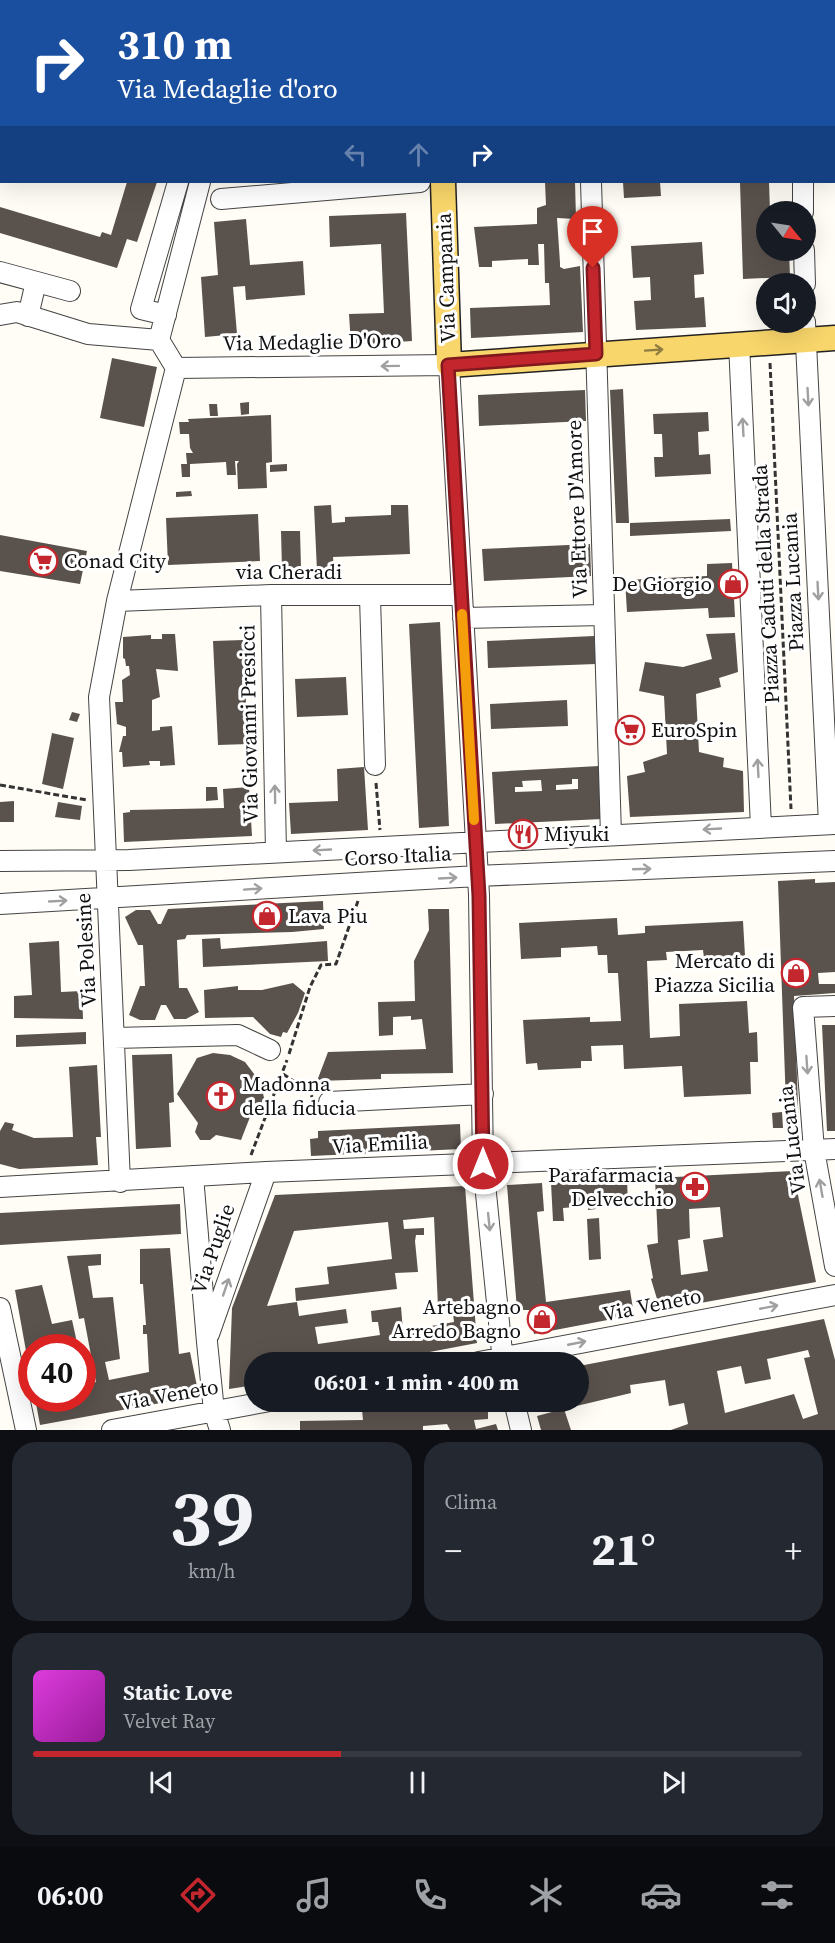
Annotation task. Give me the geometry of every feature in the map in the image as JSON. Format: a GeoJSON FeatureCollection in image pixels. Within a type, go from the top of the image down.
{"type":"FeatureCollection","features":[{"type":"Feature","properties":{"kind":"main road","name":"Via Campania"},"geometry":{"type":"LineString","coordinates":[[443,183],[448,365]]}},
{"type":"Feature","properties":{"kind":"main road"},"geometry":{"type":"LineString","coordinates":[[448,365],[769,341],[796,333]]}},
{"type":"Feature","properties":{"kind":"main road"},"geometry":{"type":"LineString","coordinates":[[816,333],[835,338]]}},
{"type":"Feature","properties":{"kind":"street"},"geometry":{"type":"LineString","coordinates":[[166,315],[141,309],[178,183]]}},
{"type":"Feature","properties":{"kind":"street"},"geometry":{"type":"LineString","coordinates":[[176,368],[159,340],[200,183]]}},
{"type":"Feature","properties":{"kind":"street"},"geometry":{"type":"LineString","coordinates":[[221,200],[409,183]]}},
{"type":"Feature","properties":{"kind":"street","name":"Via Ettore D'Amore"},"geometry":{"type":"LineString","coordinates":[[591,183],[611,835]]}},
{"type":"Feature","properties":{"kind":"street"},"geometry":{"type":"LineString","coordinates":[[803,183],[803,201]]}},
{"type":"Feature","properties":{"kind":"street"},"geometry":{"type":"LineString","coordinates":[[0,272],[70,291]]}},
{"type":"Feature","properties":{"kind":"street"},"geometry":{"type":"LineString","coordinates":[[28,316],[36,282]]}},
{"type":"Feature","properties":{"kind":"street"},"geometry":{"type":"LineString","coordinates":[[0,315],[17,312],[88,334],[159,340]]}},
{"type":"Feature","properties":{"kind":"street","name":"Piazza Lucania"},"geometry":{"type":"LineString","coordinates":[[806,333],[832,824]]}},
{"type":"Feature","properties":{"kind":"street","name":"Piazza Lucania"},"geometry":{"type":"LineString","coordinates":[[739,343],[761,827]]}},
{"type":"Feature","properties":{"kind":"street","name":"Via Medaglie D'Oro"},"geometry":{"type":"LineString","coordinates":[[176,368],[448,365]]}},
{"type":"Feature","properties":{"kind":"street","name":"Via Campania"},"geometry":{"type":"LineString","coordinates":[[448,365],[477,876],[483,1094],[490,1139],[483,1164],[502,1352]]}},
{"type":"Feature","properties":{"kind":"street","name":"Via Polesine"},"geometry":{"type":"LineString","coordinates":[[120,1182],[99,697],[117,601],[176,368]]}},
{"type":"Feature","properties":{"kind":"street","name":"via Cheradi"},"geometry":{"type":"LineString","coordinates":[[117,601],[271,595],[370,597],[461,595]]}},
{"type":"Feature","properties":{"kind":"street","name":"Via Giovanni Presicci"},"geometry":{"type":"LineString","coordinates":[[271,595],[276,852]]}},
{"type":"Feature","properties":{"kind":"street"},"geometry":{"type":"LineString","coordinates":[[370,597],[375,765]]}},
{"type":"Feature","properties":{"kind":"street"},"geometry":{"type":"LineString","coordinates":[[463,618],[604,615]]}},
{"type":"Feature","properties":{"kind":"street","name":"Corso Italia"},"geometry":{"type":"LineString","coordinates":[[0,861],[106,860],[832,824]]}},
{"type":"Feature","properties":{"kind":"street","name":"Corso Italia"},"geometry":{"type":"LineString","coordinates":[[0,904],[477,876],[835,861]]}},
{"type":"Feature","properties":{"kind":"street","name":"Via Lucania"},"geometry":{"type":"LineString","coordinates":[[835,1006],[803,1007],[814,1150],[835,1266]]}},
{"type":"Feature","properties":{"kind":"street"},"geometry":{"type":"LineString","coordinates":[[114,1038],[238,1035],[270,1050]]}},
{"type":"Feature","properties":{"kind":"street"},"geometry":{"type":"LineString","coordinates":[[329,1102],[483,1094]]}},
{"type":"Feature","properties":{"kind":"street","name":"Via Emilia"},"geometry":{"type":"LineString","coordinates":[[0,1187],[266,1172],[835,1149]]}},
{"type":"Feature","properties":{"kind":"street","name":"Via Puglie"},"geometry":{"type":"LineString","coordinates":[[207,1342],[266,1172]]}},
{"type":"Feature","properties":{"kind":"street","name":"Via Puglie"},"geometry":{"type":"LineString","coordinates":[[193,1176],[207,1342],[217,1421]]}},
{"type":"Feature","properties":{"kind":"street","name":"Via Veneto"},"geometry":{"type":"LineString","coordinates":[[544,1352],[835,1295]]}},
{"type":"Feature","properties":{"kind":"street"},"geometry":{"type":"LineString","coordinates":[[0,1308],[26,1430]]}},
{"type":"Feature","properties":{"kind":"street","name":"Via Veneto"},"geometry":{"type":"LineString","coordinates":[[112,1430],[217,1421],[244,1411]]}},
{"type":"Feature","properties":{"kind":"street"},"geometry":{"type":"LineString","coordinates":[[517,1412],[522,1430]]}},
{"type":"Feature","properties":{"kind":"path","name":"Piazza Caduti della Strada"},"geometry":{"type":"LineString","coordinates":[[769,341],[792,825]]}},
{"type":"Feature","properties":{"kind":"path","name":"Corso Italia"},"geometry":{"type":"LineString","coordinates":[[375,765],[380,847]]}},
{"type":"Feature","properties":{"kind":"path"},"geometry":{"type":"LineString","coordinates":[[0,785],[103,803]]}},
{"type":"Feature","properties":{"kind":"path"},"geometry":{"type":"LineString","coordinates":[[245,1173],[282,1073],[310,987],[321,965],[336,964],[364,882]]}},
{"type":"Feature","properties":{"kind":"path"},"geometry":{"type":"LineString","coordinates":[[282,1073],[310,1092],[316,1106],[329,1102]]}},
{"type":"Feature","properties":{"kind":"building"},"geometry":{"type":"Polygon","coordinates":[[[127,183],[157,183],[137,242],[127,239],[117,268],[0,233],[0,207],[100,237],[102,232],[111,235],[127,183]]]}},
{"type":"Feature","properties":{"kind":"building"},"geometry":{"type":"Polygon","coordinates":[[[545,183],[575,183],[576,219],[557,218],[560,267],[564,269],[580,266],[583,332],[471,338],[470,308],[550,305],[549,283],[545,283],[544,244],[538,244],[539,265],[528,265],[528,259],[492,261],[492,267],[479,267],[474,227],[537,224],[537,208],[546,205],[545,183]]]}},
{"type":"Feature","properties":{"kind":"building"},"geometry":{"type":"Polygon","coordinates":[[[623,183],[660,183],[661,196],[624,198],[623,183]]]}},
{"type":"Feature","properties":{"kind":"building"},"geometry":{"type":"Polygon","coordinates":[[[740,183],[769,183],[770,201],[756,201],[756,261],[789,261],[790,273],[756,273],[756,278],[743,279],[740,183]]]}},
{"type":"Feature","properties":{"kind":"building"},"geometry":{"type":"Polygon","coordinates":[[[406,213],[412,341],[351,345],[349,314],[384,313],[381,244],[330,247],[329,216],[406,213]]]}},
{"type":"Feature","properties":{"kind":"building"},"geometry":{"type":"Polygon","coordinates":[[[246,219],[250,265],[303,261],[305,295],[246,300],[245,286],[233,287],[237,334],[205,337],[201,277],[218,275],[214,222],[246,219]]]}},
{"type":"Feature","properties":{"kind":"building"},"geometry":{"type":"Polygon","coordinates":[[[702,242],[704,274],[694,275],[695,298],[704,297],[706,327],[636,330],[634,301],[651,300],[650,277],[633,278],[631,246],[702,242]]]}},
{"type":"Feature","properties":{"kind":"building"},"geometry":{"type":"Polygon","coordinates":[[[112,358],[157,367],[144,427],[100,418],[112,358]]]}},
{"type":"Feature","properties":{"kind":"building"},"geometry":{"type":"Polygon","coordinates":[[[623,389],[629,523],[616,523],[610,390],[623,389]]]}},
{"type":"Feature","properties":{"kind":"building"},"geometry":{"type":"Polygon","coordinates":[[[585,390],[586,421],[479,426],[478,395],[585,390]]]}},
{"type":"Feature","properties":{"kind":"building"},"geometry":{"type":"Polygon","coordinates":[[[249,402],[249,414],[241,415],[240,403],[249,402]]]}},
{"type":"Feature","properties":{"kind":"building"},"geometry":{"type":"Polygon","coordinates":[[[209,404],[217,404],[218,416],[210,416],[209,404]]]}},
{"type":"Feature","properties":{"kind":"building"},"geometry":{"type":"Polygon","coordinates":[[[708,412],[709,431],[698,432],[699,455],[710,454],[711,474],[655,477],[654,457],[663,457],[662,434],[654,434],[653,414],[708,412]]]}},
{"type":"Feature","properties":{"kind":"building"},"geometry":{"type":"Polygon","coordinates":[[[271,415],[272,462],[266,463],[267,488],[238,489],[237,464],[239,461],[235,461],[236,475],[227,475],[226,462],[190,464],[190,477],[182,477],[181,464],[187,464],[186,453],[193,453],[190,448],[189,434],[180,434],[179,422],[189,422],[188,419],[271,415]]]}},
{"type":"Feature","properties":{"kind":"building"},"geometry":{"type":"Polygon","coordinates":[[[287,464],[287,471],[270,472],[270,465],[287,464]]]}},
{"type":"Feature","properties":{"kind":"building"},"geometry":{"type":"Polygon","coordinates":[[[191,491],[192,496],[176,497],[176,492],[191,491]]]}},
{"type":"Feature","properties":{"kind":"building"},"geometry":{"type":"Polygon","coordinates":[[[331,505],[332,523],[345,522],[345,517],[391,515],[391,505],[408,505],[410,554],[333,557],[334,570],[317,571],[314,506],[331,505]]]}},
{"type":"Feature","properties":{"kind":"building"},"geometry":{"type":"Polygon","coordinates":[[[258,514],[260,561],[168,565],[166,518],[258,514]]]}},
{"type":"Feature","properties":{"kind":"building"},"geometry":{"type":"Polygon","coordinates":[[[730,519],[731,531],[630,536],[630,523],[730,519]]]}},
{"type":"Feature","properties":{"kind":"building"},"geometry":{"type":"Polygon","coordinates":[[[281,531],[300,531],[301,568],[282,569],[281,531]]]}},
{"type":"Feature","properties":{"kind":"building","name":"Conad City"},"geometry":{"type":"Polygon","coordinates":[[[0,535],[87,551],[80,584],[0,571],[0,535]]]}},
{"type":"Feature","properties":{"kind":"building"},"geometry":{"type":"Polygon","coordinates":[[[590,544],[591,576],[484,581],[482,549],[590,544]]]}},
{"type":"Feature","properties":{"kind":"building"},"geometry":{"type":"Polygon","coordinates":[[[732,563],[735,617],[709,618],[708,608],[627,612],[625,580],[707,576],[707,564],[732,563]]]}},
{"type":"Feature","properties":{"kind":"building"},"geometry":{"type":"Polygon","coordinates":[[[440,622],[449,826],[419,828],[409,624],[440,622]]]}},
{"type":"Feature","properties":{"kind":"building"},"geometry":{"type":"Polygon","coordinates":[[[735,633],[738,672],[719,678],[721,687],[696,694],[699,752],[724,758],[723,767],[743,771],[744,812],[630,817],[627,776],[645,772],[643,762],[667,754],[664,696],[639,691],[645,662],[683,667],[712,659],[706,634],[735,633]]]}},
{"type":"Feature","properties":{"kind":"building"},"geometry":{"type":"Polygon","coordinates":[[[162,634],[175,634],[178,671],[156,669],[160,697],[152,700],[152,731],[160,730],[160,727],[172,726],[175,765],[160,766],[160,761],[149,761],[150,765],[123,767],[122,752],[119,752],[123,736],[126,736],[126,727],[117,724],[115,702],[123,702],[122,680],[130,675],[129,666],[126,666],[123,658],[123,637],[151,635],[151,639],[162,639],[162,634]]]}},
{"type":"Feature","properties":{"kind":"building"},"geometry":{"type":"Polygon","coordinates":[[[594,636],[596,664],[488,668],[487,641],[594,636]]]}},
{"type":"Feature","properties":{"kind":"building"},"geometry":{"type":"Polygon","coordinates":[[[243,640],[248,744],[218,745],[213,641],[243,640]]]}},
{"type":"Feature","properties":{"kind":"building"},"geometry":{"type":"Polygon","coordinates":[[[346,677],[348,715],[297,717],[295,679],[346,677]]]}},
{"type":"Feature","properties":{"kind":"building"},"geometry":{"type":"Polygon","coordinates":[[[567,700],[568,726],[491,729],[490,704],[567,700]]]}},
{"type":"Feature","properties":{"kind":"building"},"geometry":{"type":"Polygon","coordinates":[[[72,712],[80,714],[77,722],[69,720],[72,712]]]}},
{"type":"Feature","properties":{"kind":"building"},"geometry":{"type":"Polygon","coordinates":[[[52,733],[74,738],[63,789],[42,784],[52,733]]]}},
{"type":"Feature","properties":{"kind":"building"},"geometry":{"type":"Polygon","coordinates":[[[599,766],[602,819],[495,824],[492,772],[599,766]],[[572,779],[572,784],[556,785],[556,790],[578,789],[578,779],[572,779]],[[541,780],[522,781],[523,787],[515,787],[515,792],[542,791],[541,780]]]}},
{"type":"Feature","properties":{"kind":"building"},"geometry":{"type":"Polygon","coordinates":[[[364,767],[368,830],[291,834],[289,803],[338,801],[337,769],[364,767]]]}},
{"type":"Feature","properties":{"kind":"building"},"geometry":{"type":"Polygon","coordinates":[[[206,787],[217,787],[218,800],[206,801],[206,787]]]}},
{"type":"Feature","properties":{"kind":"building"},"geometry":{"type":"Polygon","coordinates":[[[249,787],[252,836],[124,842],[123,813],[130,812],[130,810],[224,808],[223,789],[249,787]]]}},
{"type":"Feature","properties":{"kind":"building"},"geometry":{"type":"Polygon","coordinates":[[[14,801],[14,822],[0,822],[0,802],[14,801]]]}},
{"type":"Feature","properties":{"kind":"building"},"geometry":{"type":"Polygon","coordinates":[[[58,802],[82,806],[80,820],[55,817],[58,802]]]}},
{"type":"Feature","properties":{"kind":"building"},"geometry":{"type":"Polygon","coordinates":[[[815,879],[815,883],[835,882],[835,972],[818,973],[819,984],[835,984],[835,993],[794,996],[799,1133],[787,1133],[778,881],[815,879]]]}},
{"type":"Feature","properties":{"kind":"building"},"geometry":{"type":"Polygon","coordinates":[[[323,901],[324,929],[187,935],[185,939],[177,940],[179,988],[187,988],[199,1012],[186,1019],[174,1019],[166,1005],[161,1005],[155,1020],[140,1020],[129,1015],[140,986],[145,986],[143,945],[138,945],[125,917],[136,910],[150,910],[158,924],[161,924],[168,909],[323,901]]]}},
{"type":"Feature","properties":{"kind":"building"},"geometry":{"type":"Polygon","coordinates":[[[428,909],[449,909],[453,1073],[381,1074],[381,1079],[317,1081],[328,1052],[426,1049],[422,1019],[411,1020],[411,1016],[393,1017],[393,1035],[379,1036],[378,1002],[415,1001],[414,961],[429,930],[428,909]]]}},
{"type":"Feature","properties":{"kind":"building"},"geometry":{"type":"Polygon","coordinates":[[[617,918],[618,935],[645,933],[645,926],[743,921],[745,956],[704,958],[703,950],[666,952],[667,960],[647,961],[650,1038],[680,1036],[679,1004],[747,1001],[749,1033],[757,1032],[758,1062],[750,1062],[751,1094],[684,1097],[682,1066],[624,1069],[623,1045],[591,1046],[592,1061],[581,1061],[581,1068],[538,1070],[537,1063],[526,1064],[523,1020],[590,1017],[590,1022],[621,1021],[618,973],[608,973],[607,955],[598,955],[597,946],[561,948],[561,957],[521,959],[519,923],[617,918]]]}},
{"type":"Feature","properties":{"kind":"building"},"geometry":{"type":"Polygon","coordinates":[[[220,938],[221,949],[327,941],[328,961],[203,967],[202,939],[220,938]]]}},
{"type":"Feature","properties":{"kind":"building"},"geometry":{"type":"Polygon","coordinates":[[[59,941],[61,992],[82,991],[83,1019],[14,1018],[14,996],[32,995],[29,943],[59,941]]]}},
{"type":"Feature","properties":{"kind":"building"},"geometry":{"type":"Polygon","coordinates":[[[293,983],[305,993],[298,1013],[287,1033],[283,1032],[281,1037],[270,1034],[253,1017],[205,1018],[204,990],[238,986],[238,990],[262,990],[293,983]]]}},
{"type":"Feature","properties":{"kind":"building"},"geometry":{"type":"Polygon","coordinates":[[[822,1025],[835,1025],[835,1131],[827,1131],[822,1025]]]}},
{"type":"Feature","properties":{"kind":"building"},"geometry":{"type":"Polygon","coordinates":[[[86,1032],[86,1044],[16,1047],[16,1035],[86,1032]]]}},
{"type":"Feature","properties":{"kind":"building","name":"Madonna della fiducia"},"geometry":{"type":"Polygon","coordinates":[[[213,1053],[230,1055],[245,1062],[261,1083],[264,1098],[262,1111],[250,1117],[241,1140],[216,1135],[210,1140],[200,1140],[195,1132],[198,1123],[177,1094],[197,1058],[213,1053]]]}},
{"type":"Feature","properties":{"kind":"building"},"geometry":{"type":"Polygon","coordinates":[[[172,1054],[174,1102],[169,1103],[171,1147],[136,1149],[132,1055],[172,1054]]]}},
{"type":"Feature","properties":{"kind":"building"},"geometry":{"type":"Polygon","coordinates":[[[97,1065],[101,1137],[96,1137],[98,1165],[19,1169],[0,1164],[0,1131],[5,1122],[14,1124],[12,1130],[34,1138],[73,1137],[69,1067],[97,1065]]]}},
{"type":"Feature","properties":{"kind":"building"},"geometry":{"type":"Polygon","coordinates":[[[782,1112],[783,1128],[773,1128],[772,1113],[782,1112]]]}},
{"type":"Feature","properties":{"kind":"building"},"geometry":{"type":"Polygon","coordinates":[[[460,1124],[461,1149],[311,1156],[310,1139],[318,1138],[318,1131],[460,1124]]]}},
{"type":"Feature","properties":{"kind":"building"},"geometry":{"type":"Polygon","coordinates":[[[793,1171],[816,1282],[656,1311],[654,1299],[657,1299],[651,1279],[653,1278],[647,1245],[658,1243],[655,1178],[793,1171]],[[720,1207],[689,1209],[690,1238],[678,1240],[681,1275],[708,1271],[703,1240],[723,1237],[720,1207]]]}},
{"type":"Feature","properties":{"kind":"building"},"geometry":{"type":"Polygon","coordinates":[[[627,1179],[628,1205],[596,1206],[596,1209],[588,1210],[588,1206],[563,1208],[564,1221],[553,1221],[551,1183],[627,1179]]]}},
{"type":"Feature","properties":{"kind":"building"},"geometry":{"type":"Polygon","coordinates":[[[542,1183],[544,1211],[537,1212],[546,1302],[630,1290],[634,1315],[534,1334],[529,1310],[517,1310],[507,1185],[542,1183]]]}},
{"type":"Feature","properties":{"kind":"building"},"geometry":{"type":"Polygon","coordinates":[[[465,1186],[477,1343],[430,1352],[244,1352],[244,1387],[229,1389],[232,1308],[275,1195],[465,1186]],[[434,1217],[403,1220],[404,1229],[424,1228],[424,1235],[416,1235],[415,1241],[418,1272],[395,1273],[397,1289],[296,1301],[295,1288],[329,1284],[327,1267],[392,1259],[388,1222],[294,1231],[267,1306],[297,1302],[299,1316],[346,1309],[348,1323],[315,1327],[318,1344],[380,1335],[378,1322],[372,1322],[371,1311],[401,1307],[403,1331],[454,1322],[452,1306],[438,1307],[434,1217]]]}},
{"type":"Feature","properties":{"kind":"building"},"geometry":{"type":"Polygon","coordinates":[[[180,1204],[181,1234],[0,1245],[0,1213],[180,1204]]]}},
{"type":"Feature","properties":{"kind":"building"},"geometry":{"type":"Polygon","coordinates":[[[599,1218],[601,1259],[589,1260],[587,1219],[599,1218]]]}},
{"type":"Feature","properties":{"kind":"building"},"geometry":{"type":"Polygon","coordinates":[[[170,1248],[179,1354],[190,1352],[199,1396],[40,1425],[38,1412],[96,1412],[96,1334],[87,1334],[84,1318],[79,1319],[67,1256],[101,1254],[101,1265],[88,1266],[93,1298],[113,1297],[120,1359],[105,1362],[109,1380],[149,1372],[147,1334],[143,1334],[143,1325],[146,1325],[143,1284],[140,1284],[140,1249],[170,1248]]]}},
{"type":"Feature","properties":{"kind":"building"},"geometry":{"type":"Polygon","coordinates":[[[42,1285],[52,1324],[72,1320],[75,1334],[23,1334],[15,1290],[42,1285]]]}},
{"type":"Feature","properties":{"kind":"building"},"geometry":{"type":"Polygon","coordinates":[[[824,1319],[835,1360],[835,1430],[671,1430],[688,1424],[684,1403],[669,1406],[665,1380],[630,1385],[631,1393],[589,1403],[589,1364],[824,1319]],[[808,1350],[767,1359],[771,1379],[745,1384],[741,1366],[717,1371],[725,1413],[794,1394],[803,1419],[818,1414],[804,1358],[810,1357],[808,1350]]]}},
{"type":"Feature","properties":{"kind":"building"},"geometry":{"type":"Polygon","coordinates":[[[362,1412],[488,1412],[488,1419],[474,1420],[476,1429],[496,1424],[498,1430],[450,1430],[447,1424],[423,1426],[423,1430],[300,1430],[300,1421],[363,1420],[362,1412]]]}},
{"type":"Feature","properties":{"kind":"building"},"geometry":{"type":"Polygon","coordinates":[[[552,1412],[565,1412],[571,1430],[541,1430],[537,1416],[552,1412]]]}},
{"type":"Feature","properties":{"kind":"slow traffic"},"geometry":{"type":"LineString","coordinates":[[462,614],[474,820]]}},
{"type":"Feature","properties":{"kind":"place","name":"Conad City"},"geometry":{"type":"Point","coordinates":[43,561]}},
{"type":"Feature","properties":{"kind":"place","name":"De Giorgio"},"geometry":{"type":"Point","coordinates":[733,584]}},
{"type":"Feature","properties":{"kind":"place","name":"EuroSpin"},"geometry":{"type":"Point","coordinates":[630,730]}},
{"type":"Feature","properties":{"kind":"place","name":"Miyuki"},"geometry":{"type":"Point","coordinates":[523,834]}},
{"type":"Feature","properties":{"kind":"place","name":"Lava Piu"},"geometry":{"type":"Point","coordinates":[267,916]}},
{"type":"Feature","properties":{"kind":"place","name":"Mercato di Piazza Sicilia"},"geometry":{"type":"Point","coordinates":[796,973]}},
{"type":"Feature","properties":{"kind":"place","name":"Madonna della fiducia"},"geometry":{"type":"Point","coordinates":[221,1096]}},
{"type":"Feature","properties":{"kind":"place","name":"Parafarmacia Delvecchio"},"geometry":{"type":"Point","coordinates":[695,1187]}},
{"type":"Feature","properties":{"kind":"place","name":"Artebagno Arredo Bagno"},"geometry":{"type":"Point","coordinates":[542,1319]}},
{"type":"Feature","properties":{"kind":"route"},"geometry":{"type":"LineString","coordinates":[[483,1164],[479,896],[448,365],[596,354],[593,268]]}}]}
